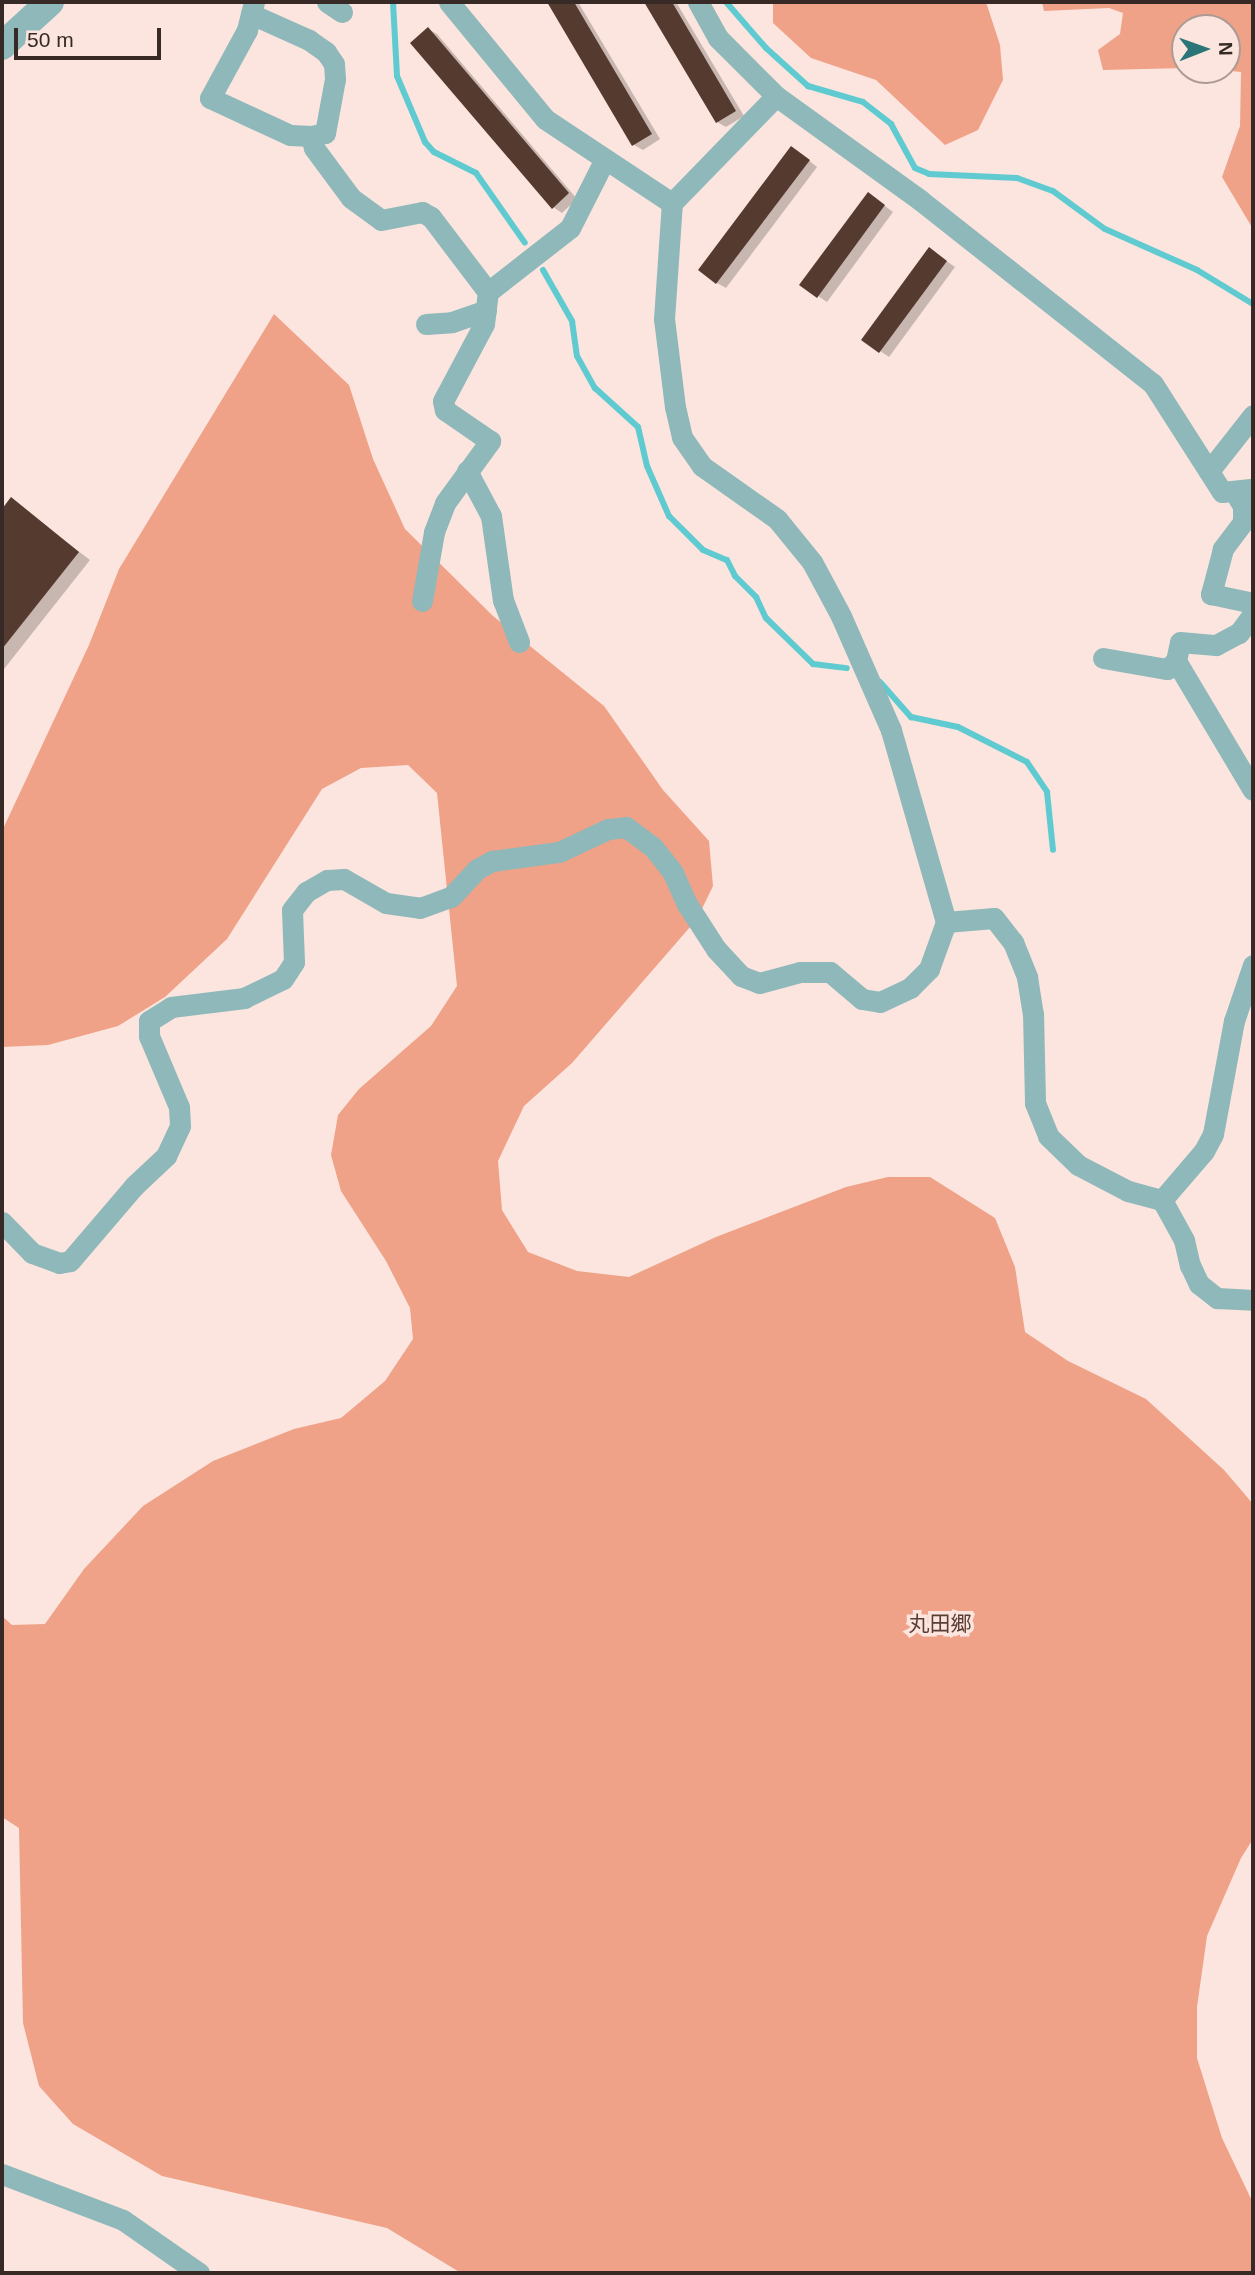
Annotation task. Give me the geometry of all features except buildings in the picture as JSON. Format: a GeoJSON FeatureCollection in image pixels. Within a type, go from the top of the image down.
{"type":"FeatureCollection","features":[{"type":"Feature","properties":{"kind":"street"},"geometry":{"type":"LineString","coordinates":[[2,46],[50,2]]}},
{"type":"Feature","properties":{"kind":"street"},"geometry":{"type":"LineString","coordinates":[[449,2],[545,119],[672,203]]}},
{"type":"Feature","properties":{"kind":"street"},"geometry":{"type":"LineString","coordinates":[[698,2],[718,38],[776,96],[920,200],[1153,384],[1222,492],[1244,490],[1243,522],[1223,549],[1211,594],[1253,603]]}},
{"type":"Feature","properties":{"kind":"street"},"geometry":{"type":"LineString","coordinates":[[252,8],[309,40],[326,52],[334,64],[335,79],[326,133],[312,136],[290,135],[209,98],[247,30],[252,8]]}},
{"type":"Feature","properties":{"kind":"street"},"geometry":{"type":"LineString","coordinates":[[2,1222],[32,1253],[59,1263],[70,1261],[134,1186],[166,1156],[180,1126],[179,1107],[149,1036],[149,1021],[171,1007],[244,998],[283,979],[294,962],[292,910],[306,892],[327,880],[344,879],[386,903],[420,908],[451,897],[477,869],[492,861],[559,852],[608,828],[626,827],[653,847],[673,873],[687,904],[716,949],[741,976],[760,983],[800,972],[830,972],[862,999],[880,1002],[910,988],[929,969],[946,922],[891,730],[841,616],[812,562],[777,519],[702,466],[682,437],[675,407],[664,319],[672,203],[776,96]]}},
{"type":"Feature","properties":{"kind":"street"},"geometry":{"type":"LineString","coordinates":[[312,136],[314,148],[351,198],[381,220],[422,212],[431,217],[487,301],[484,324],[443,401],[445,410],[490,441],[445,503],[434,532],[422,601]]}},
{"type":"Feature","properties":{"kind":"street"},"geometry":{"type":"LineString","coordinates":[[426,324],[452,322],[487,301],[570,228],[605,159]]}},
{"type":"Feature","properties":{"kind":"street"},"geometry":{"type":"LineString","coordinates":[[1209,471],[1253,415]]}},
{"type":"Feature","properties":{"kind":"street"},"geometry":{"type":"LineString","coordinates":[[467,471],[491,516],[503,600],[519,642]]}},
{"type":"Feature","properties":{"kind":"street"},"geometry":{"type":"LineString","coordinates":[[1103,658],[1167,669],[1175,662],[1180,642],[1216,645],[1239,633],[1253,614]]}},
{"type":"Feature","properties":{"kind":"street"},"geometry":{"type":"LineString","coordinates":[[1175,662],[1253,790]]}},
{"type":"Feature","properties":{"kind":"street"},"geometry":{"type":"LineString","coordinates":[[946,922],[994,918],[1013,942],[1027,977],[1032,1013],[1035,1103],[1048,1136],[1079,1165],[1128,1191],[1162,1200],[1184,1240],[1199,1283],[1217,1298],[1253,1300]]}},
{"type":"Feature","properties":{"kind":"street"},"geometry":{"type":"LineString","coordinates":[[1162,1200],[1204,1152],[1213,1135],[1234,1021],[1253,965]]}},
{"type":"Feature","properties":{"kind":"street"},"geometry":{"type":"LineString","coordinates":[[2,2174],[123,2220],[199,2273]]}},
{"type":"Feature","properties":{"kind":"shaded area"},"geometry":{"type":"Polygon","coordinates":[[[773,2],[986,2],[1000,45],[1003,80],[978,130],[945,145],[876,80],[811,58],[773,23],[773,2]]]}},
{"type":"Feature","properties":{"kind":"shaded area"},"geometry":{"type":"Polygon","coordinates":[[[1042,2],[1253,2],[1253,229],[1222,177],[1240,126],[1241,14],[1171,14],[1171,68],[1103,70],[1098,50],[1120,34],[1123,13],[1109,8],[1044,11],[1042,2]]]}},
{"type":"Feature","properties":{"kind":"shaded area"},"geometry":{"type":"Polygon","coordinates":[[[274,314],[349,385],[373,459],[405,529],[493,616],[604,706],[663,790],[709,841],[713,886],[697,919],[572,1063],[524,1106],[498,1161],[502,1210],[528,1252],[577,1271],[629,1277],[716,1237],[846,1187],[888,1177],[930,1177],[995,1218],[1015,1267],[1025,1332],[1068,1361],[1146,1399],[1224,1470],[1253,1504],[1253,1839],[1241,1858],[1207,1936],[1197,2007],[1197,2058],[1222,2138],[1253,2203],[1253,2273],[461,2273],[387,2228],[162,2176],[73,2124],[39,2086],[23,2023],[19,1828],[2,1817],[2,1616],[12,1625],[45,1624],[84,1569],[143,1506],[213,1461],[294,1429],[341,1418],[385,1381],[413,1339],[410,1308],[386,1261],[341,1191],[331,1155],[338,1115],[359,1089],[431,1026],[457,986],[437,793],[408,765],[361,768],[322,789],[227,939],[165,997],[118,1026],[48,1045],[2,1047],[2,831],[89,645],[119,569],[274,314]]]}},
{"type":"Feature","properties":{"kind":"waterway"},"geometry":{"type":"LineString","coordinates":[[393,2],[397,76],[425,142],[434,152],[476,173],[525,243]]}},
{"type":"Feature","properties":{"kind":"waterway"},"geometry":{"type":"LineString","coordinates":[[726,2],[766,48],[808,86],[863,102],[891,124],[915,168],[929,174],[1017,178],[1053,191],[1105,229],[1197,270],[1253,304]]}},
{"type":"Feature","properties":{"kind":"waterway"},"geometry":{"type":"LineString","coordinates":[[543,270],[572,321],[577,356],[595,388],[638,427],[647,466],[669,516],[703,550],[727,560],[735,576],[756,597],[766,618],[813,664],[847,668]]}},
{"type":"Feature","properties":{"kind":"waterway"},"geometry":{"type":"LineString","coordinates":[[880,682],[911,717],[958,727],[1027,762],[1047,792],[1053,850]]}},
{"type":"Feature","properties":{"kind":"district","name":"丸田郷"},"geometry":{"type":"Point","coordinates":[940,1624]}}]}
